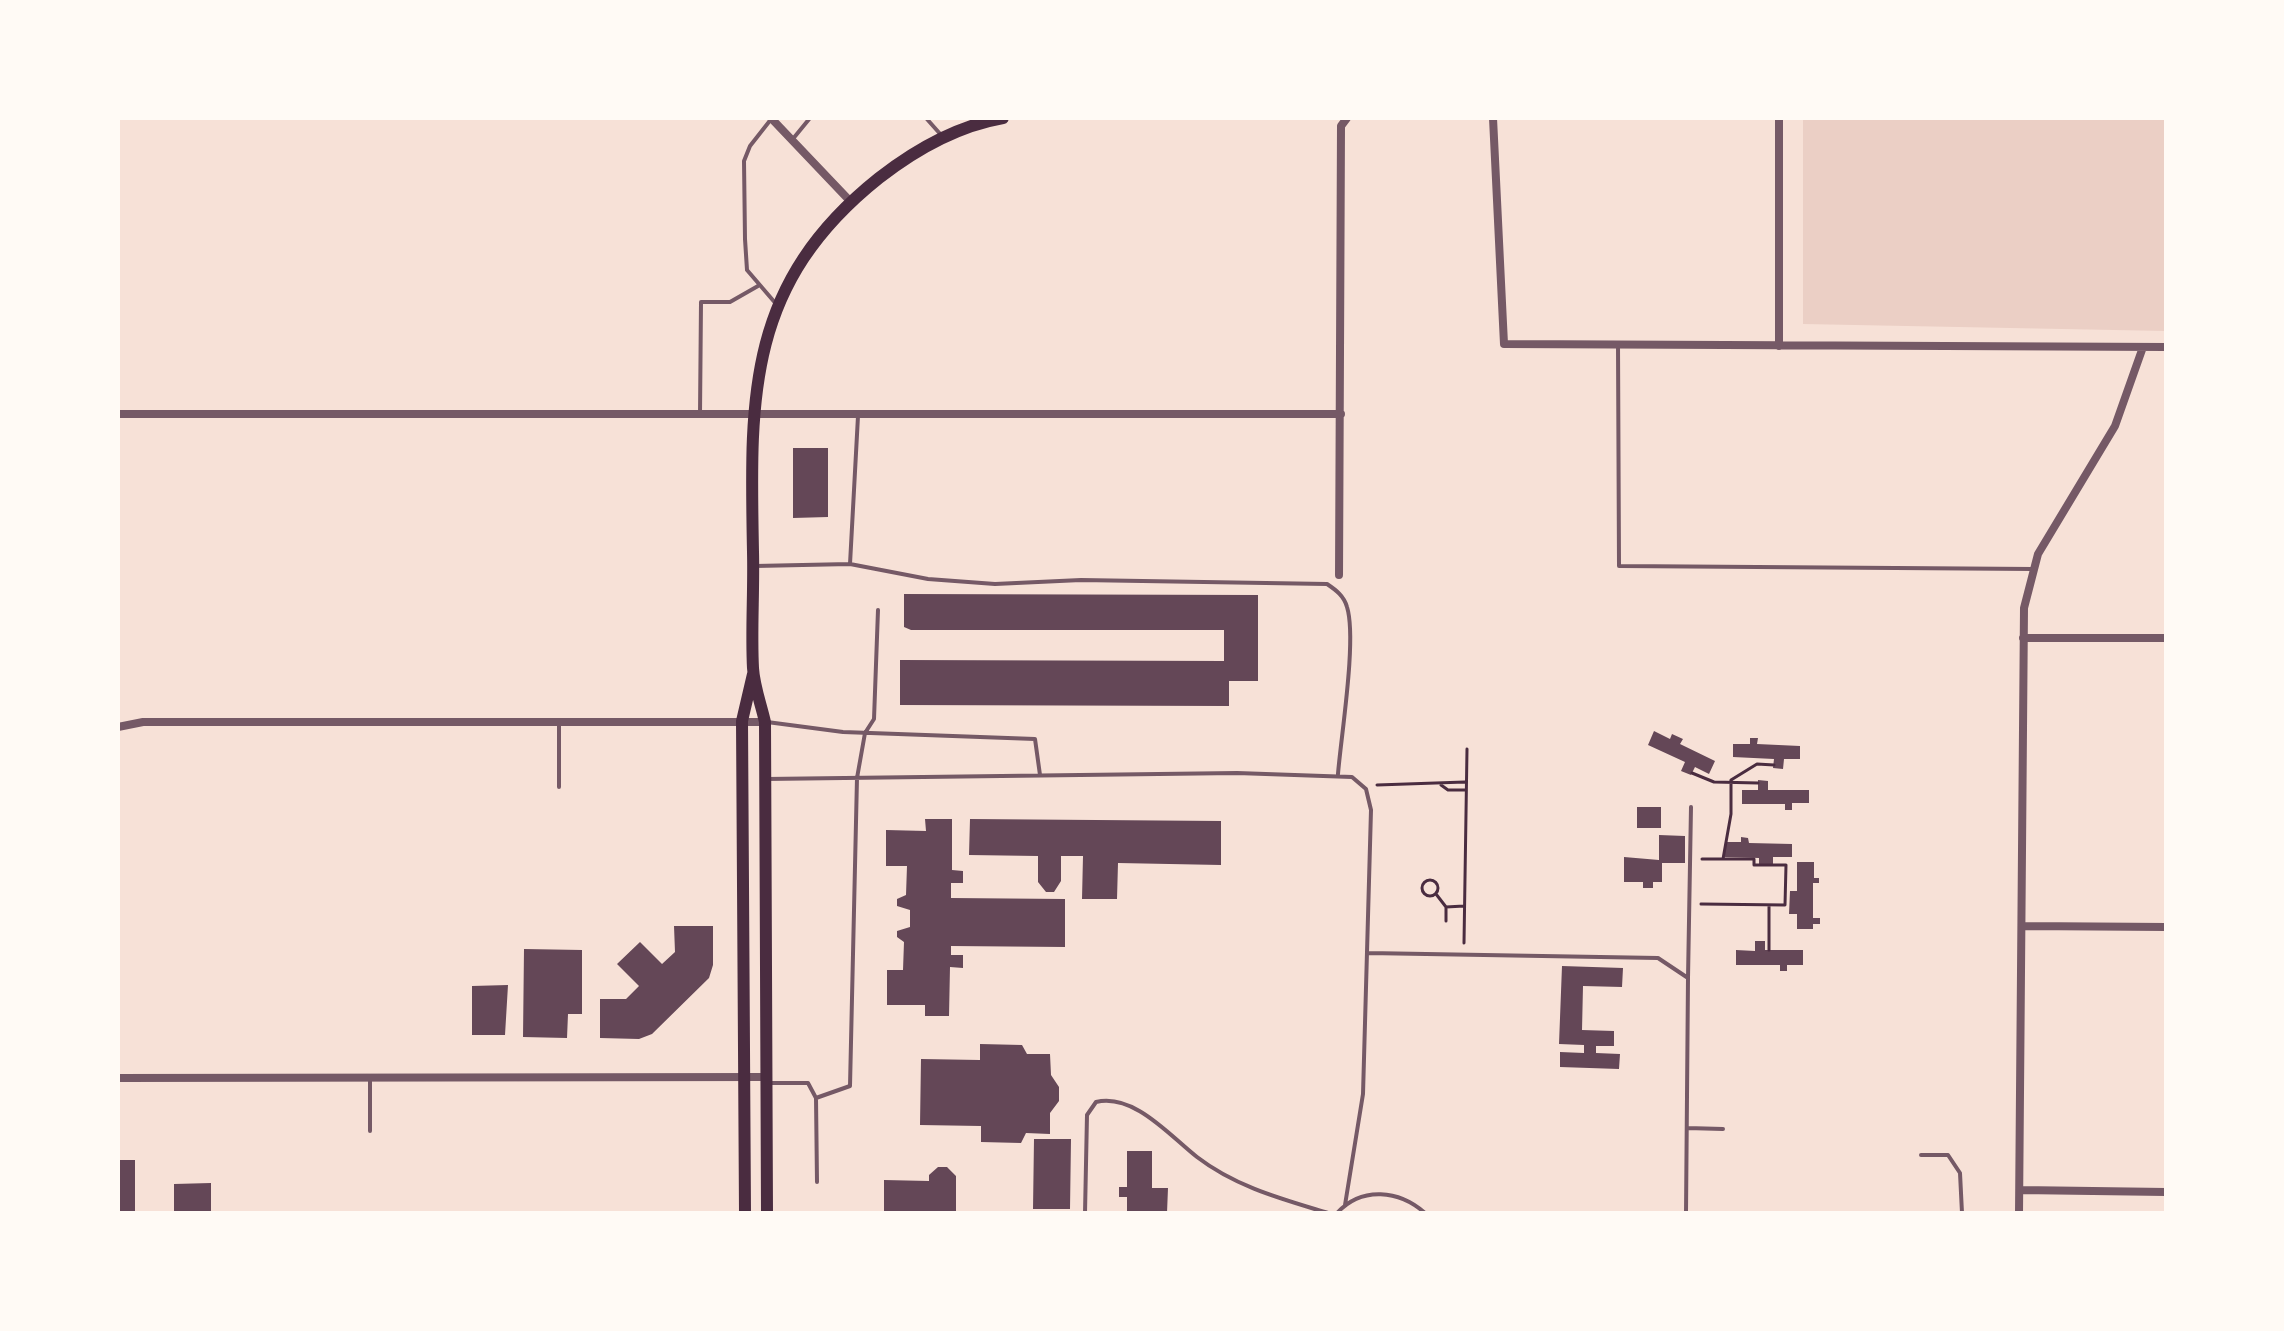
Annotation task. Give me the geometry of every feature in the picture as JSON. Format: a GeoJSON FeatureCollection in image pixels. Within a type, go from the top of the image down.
{"type":"FeatureCollection","features":[{"type":"Feature","properties":{"kind":"main road"},"geometry":{"type":"LineString","coordinates":[[745,1213],[742,721],[753,671],[753,414],[767,339],[778,306],[812,245],[830,220],[850,201],[907,158],[943,138],[1003,118]]}},
{"type":"Feature","properties":{"kind":"main road"},"geometry":{"type":"LineString","coordinates":[[753,671],[765,722],[767,1213]]}},
{"type":"Feature","properties":{"kind":"street"},"geometry":{"type":"LineString","coordinates":[[771,118],[850,201]]}},
{"type":"Feature","properties":{"kind":"street"},"geometry":{"type":"LineString","coordinates":[[1339,575],[1341,126],[1347,118]]}},
{"type":"Feature","properties":{"kind":"street"},"geometry":{"type":"LineString","coordinates":[[1493,118],[1504,344],[2166,347]]}},
{"type":"Feature","properties":{"kind":"street"},"geometry":{"type":"LineString","coordinates":[[1779,118],[1779,346]]}},
{"type":"Feature","properties":{"kind":"street"},"geometry":{"type":"LineString","coordinates":[[2019,1213],[2024,608],[2033,569],[2049,532],[2115,426],[2129,395],[2143,347]]}},
{"type":"Feature","properties":{"kind":"street"},"geometry":{"type":"LineString","coordinates":[[118,414],[1341,414]]}},
{"type":"Feature","properties":{"kind":"street"},"geometry":{"type":"LineString","coordinates":[[2023,638],[2166,638]]}},
{"type":"Feature","properties":{"kind":"street"},"geometry":{"type":"LineString","coordinates":[[118,727],[143,722],[765,722]]}},
{"type":"Feature","properties":{"kind":"street"},"geometry":{"type":"LineString","coordinates":[[2023,926],[2166,927]]}},
{"type":"Feature","properties":{"kind":"street"},"geometry":{"type":"LineString","coordinates":[[118,1078],[744,1077],[767,1080]]}},
{"type":"Feature","properties":{"kind":"street"},"geometry":{"type":"LineString","coordinates":[[2020,1190],[2166,1192]]}},
{"type":"Feature","properties":{"kind":"lane"},"geometry":{"type":"LineString","coordinates":[[771,118],[750,146],[744,161],[747,270],[778,306]]}},
{"type":"Feature","properties":{"kind":"lane"},"geometry":{"type":"LineString","coordinates":[[792,140],[810,118]]}},
{"type":"Feature","properties":{"kind":"lane"},"geometry":{"type":"LineString","coordinates":[[926,118],[943,138]]}},
{"type":"Feature","properties":{"kind":"lane"},"geometry":{"type":"LineString","coordinates":[[700,414],[701,302],[730,302],[758,286]]}},
{"type":"Feature","properties":{"kind":"lane"},"geometry":{"type":"LineString","coordinates":[[1618,345],[1619,566],[2033,569]]}},
{"type":"Feature","properties":{"kind":"lane"},"geometry":{"type":"LineString","coordinates":[[850,564],[858,413]]}},
{"type":"Feature","properties":{"kind":"lane"},"geometry":{"type":"LineString","coordinates":[[753,566],[850,564],[928,579],[995,584],[1196,581],[1327,584],[1338,591],[1347,606],[1349,639],[1338,774]]}},
{"type":"Feature","properties":{"kind":"lane"},"geometry":{"type":"LineString","coordinates":[[1338,591],[1339,575]]}},
{"type":"Feature","properties":{"kind":"lane"},"geometry":{"type":"LineString","coordinates":[[816,1098],[850,1086],[857,778],[865,733],[874,719],[878,610]]}},
{"type":"Feature","properties":{"kind":"lane"},"geometry":{"type":"LineString","coordinates":[[559,721],[559,787]]}},
{"type":"Feature","properties":{"kind":"lane"},"geometry":{"type":"LineString","coordinates":[[765,722],[865,733],[1035,739],[1040,775]]}},
{"type":"Feature","properties":{"kind":"lane"},"geometry":{"type":"LineString","coordinates":[[764,779],[1040,775],[1338,774],[1352,777],[1366,789],[1371,810],[1363,1094],[1345,1205]]}},
{"type":"Feature","properties":{"kind":"lane"},"geometry":{"type":"LineString","coordinates":[[1686,1213],[1691,807]]}},
{"type":"Feature","properties":{"kind":"lane"},"geometry":{"type":"LineString","coordinates":[[1367,953],[1658,958],[1688,978]]}},
{"type":"Feature","properties":{"kind":"lane"},"geometry":{"type":"LineString","coordinates":[[370,1077],[370,1131]]}},
{"type":"Feature","properties":{"kind":"lane"},"geometry":{"type":"LineString","coordinates":[[767,1080],[808,1083],[816,1098],[817,1182]]}},
{"type":"Feature","properties":{"kind":"lane"},"geometry":{"type":"LineString","coordinates":[[1085,1213],[1087,1115],[1096,1102],[1106,1100],[1150,1118],[1227,1177],[1269,1196],[1328,1213]]}},
{"type":"Feature","properties":{"kind":"lane"},"geometry":{"type":"LineString","coordinates":[[1687,1128],[1723,1129]]}},
{"type":"Feature","properties":{"kind":"lane"},"geometry":{"type":"LineString","coordinates":[[1921,1155],[1948,1155],[1960,1173],[1962,1213]]}},
{"type":"Feature","properties":{"kind":"lane"},"geometry":{"type":"LineString","coordinates":[[1337,1213],[1345,1205],[1369,1195],[1386,1194],[1410,1201],[1425,1213]]}},
{"type":"Feature","properties":{"kind":"path"},"geometry":{"type":"LineString","coordinates":[[1465,954],[1467,749]]}},
{"type":"Feature","properties":{"kind":"path"},"geometry":{"type":"LineString","coordinates":[[1731,783],[1757,764],[1774,765]]}},
{"type":"Feature","properties":{"kind":"path"},"geometry":{"type":"LineString","coordinates":[[1692,773],[1731,783],[1758,783]]}},
{"type":"Feature","properties":{"kind":"path"},"geometry":{"type":"LineString","coordinates":[[1362,785],[1466,782]]}},
{"type":"Feature","properties":{"kind":"path"},"geometry":{"type":"LineString","coordinates":[[1723,859],[1731,814],[1731,783]]}},
{"type":"Feature","properties":{"kind":"path"},"geometry":{"type":"LineString","coordinates":[[1441,785],[1448,790],[1466,790]]}},
{"type":"Feature","properties":{"kind":"path"},"geometry":{"type":"LineString","coordinates":[[1689,904],[1785,905],[1786,865],[1754,865],[1754,859],[1690,859]]}},
{"type":"Feature","properties":{"kind":"path"},"geometry":{"type":"LineString","coordinates":[[1435,894],[1446,907],[1446,921]]}},
{"type":"Feature","properties":{"kind":"path"},"geometry":{"type":"LineString","coordinates":[[1769,905],[1769,950]]}},
{"type":"Feature","properties":{"kind":"path"},"geometry":{"type":"LineString","coordinates":[[1446,907],[1464,906]]}},
{"type":"Feature","properties":{"kind":"shaded area"},"geometry":{"type":"Polygon","coordinates":[[[1803,118],[2166,118],[2166,331],[1803,324],[1803,118]]]}},
{"type":"Feature","properties":{"kind":"building"},"geometry":{"type":"Polygon","coordinates":[[[793,448],[828,448],[828,517],[793,518],[793,448]]]}},
{"type":"Feature","properties":{"kind":"building"},"geometry":{"type":"Polygon","coordinates":[[[904,594],[1258,595],[1258,681],[1229,681],[1229,706],[900,705],[900,660],[1224,661],[1224,630],[911,630],[904,627],[904,594]]]}},
{"type":"Feature","properties":{"kind":"building"},"geometry":{"type":"Polygon","coordinates":[[[1654,731],[1670,739],[1672,734],[1683,739],[1680,744],[1715,761],[1709,774],[1695,767],[1691,775],[1681,771],[1685,762],[1648,745],[1654,731]]]}},
{"type":"Feature","properties":{"kind":"building"},"geometry":{"type":"Polygon","coordinates":[[[1750,738],[1758,738],[1757,744],[1800,746],[1800,759],[1784,759],[1783,769],[1773,768],[1774,759],[1733,757],[1733,744],[1750,744],[1750,738]]]}},
{"type":"Feature","properties":{"kind":"building"},"geometry":{"type":"Polygon","coordinates":[[[1758,780],[1768,781],[1768,790],[1809,790],[1809,803],[1792,803],[1792,810],[1785,810],[1785,804],[1742,804],[1742,790],[1758,790],[1758,780]]]}},
{"type":"Feature","properties":{"kind":"building"},"geometry":{"type":"Polygon","coordinates":[[[1637,807],[1661,807],[1661,828],[1637,828],[1637,807]]]}},
{"type":"Feature","properties":{"kind":"building"},"geometry":{"type":"Polygon","coordinates":[[[925,819],[952,819],[952,870],[963,871],[963,883],[951,883],[951,898],[1065,899],[1065,947],[951,946],[951,955],[963,955],[963,968],[950,967],[949,1016],[925,1016],[925,1005],[887,1005],[887,970],[903,970],[904,942],[897,937],[897,931],[910,927],[910,910],[897,906],[897,899],[906,895],[907,866],[886,866],[886,830],[926,831],[925,819]]]}},
{"type":"Feature","properties":{"kind":"building"},"geometry":{"type":"Polygon","coordinates":[[[970,819],[1221,821],[1221,865],[1118,863],[1117,899],[1082,899],[1083,856],[1061,856],[1061,881],[1054,892],[1046,892],[1038,882],[1038,856],[969,855],[970,819]]]}},
{"type":"Feature","properties":{"kind":"building"},"geometry":{"type":"Polygon","coordinates":[[[1659,835],[1685,836],[1685,863],[1662,863],[1662,882],[1653,882],[1653,888],[1643,888],[1643,882],[1624,882],[1624,857],[1659,860],[1659,835]]]}},
{"type":"Feature","properties":{"kind":"building"},"geometry":{"type":"Polygon","coordinates":[[[1741,837],[1748,838],[1749,843],[1792,844],[1792,857],[1773,857],[1773,865],[1759,865],[1759,858],[1725,857],[1725,842],[1741,842],[1741,837]]]}},
{"type":"Feature","properties":{"kind":"building"},"geometry":{"type":"Polygon","coordinates":[[[1797,862],[1814,862],[1814,878],[1819,878],[1819,883],[1813,883],[1813,918],[1820,918],[1820,924],[1813,924],[1813,929],[1797,929],[1797,914],[1789,914],[1790,891],[1797,891],[1797,862]]]}},
{"type":"Feature","properties":{"kind":"building"},"geometry":{"type":"Polygon","coordinates":[[[674,926],[713,926],[713,965],[709,978],[652,1034],[639,1039],[600,1038],[600,999],[626,999],[639,986],[617,964],[640,942],[662,964],[675,952],[674,926]]]}},
{"type":"Feature","properties":{"kind":"building"},"geometry":{"type":"Polygon","coordinates":[[[1755,941],[1765,941],[1765,950],[1803,950],[1803,965],[1787,965],[1787,971],[1780,971],[1780,965],[1736,965],[1736,950],[1755,951],[1755,941]]]}},
{"type":"Feature","properties":{"kind":"building"},"geometry":{"type":"Polygon","coordinates":[[[524,949],[582,950],[582,1014],[568,1014],[567,1038],[523,1037],[524,949]]]}},
{"type":"Feature","properties":{"kind":"building"},"geometry":{"type":"Polygon","coordinates":[[[1562,966],[1623,968],[1622,987],[1583,986],[1582,1030],[1614,1031],[1614,1046],[1596,1046],[1596,1053],[1620,1054],[1619,1069],[1560,1067],[1560,1052],[1584,1053],[1584,1045],[1559,1044],[1562,966]]]}},
{"type":"Feature","properties":{"kind":"building"},"geometry":{"type":"Polygon","coordinates":[[[508,985],[505,1035],[472,1035],[472,986],[508,985]]]}},
{"type":"Feature","properties":{"kind":"building"},"geometry":{"type":"Polygon","coordinates":[[[980,1044],[1022,1045],[1027,1054],[1050,1054],[1051,1075],[1059,1087],[1059,1101],[1050,1113],[1050,1134],[1026,1133],[1021,1143],[981,1142],[981,1126],[920,1125],[921,1059],[980,1060],[980,1044]]]}},
{"type":"Feature","properties":{"kind":"building"},"geometry":{"type":"Polygon","coordinates":[[[1034,1139],[1071,1139],[1070,1209],[1033,1209],[1034,1139]]]}},
{"type":"Feature","properties":{"kind":"building"},"geometry":{"type":"Polygon","coordinates":[[[1127,1151],[1152,1151],[1152,1188],[1168,1188],[1167,1213],[1127,1213],[1127,1197],[1119,1197],[1119,1187],[1127,1187],[1127,1151]]]}},
{"type":"Feature","properties":{"kind":"building"},"geometry":{"type":"Polygon","coordinates":[[[118,1160],[135,1160],[135,1213],[118,1213],[118,1160]]]}},
{"type":"Feature","properties":{"kind":"building"},"geometry":{"type":"Polygon","coordinates":[[[938,1167],[947,1167],[956,1176],[956,1213],[884,1213],[884,1180],[929,1181],[929,1175],[938,1167]]]}},
{"type":"Feature","properties":{"kind":"building"},"geometry":{"type":"Polygon","coordinates":[[[211,1183],[211,1213],[174,1213],[174,1184],[211,1183]]]}}]}
